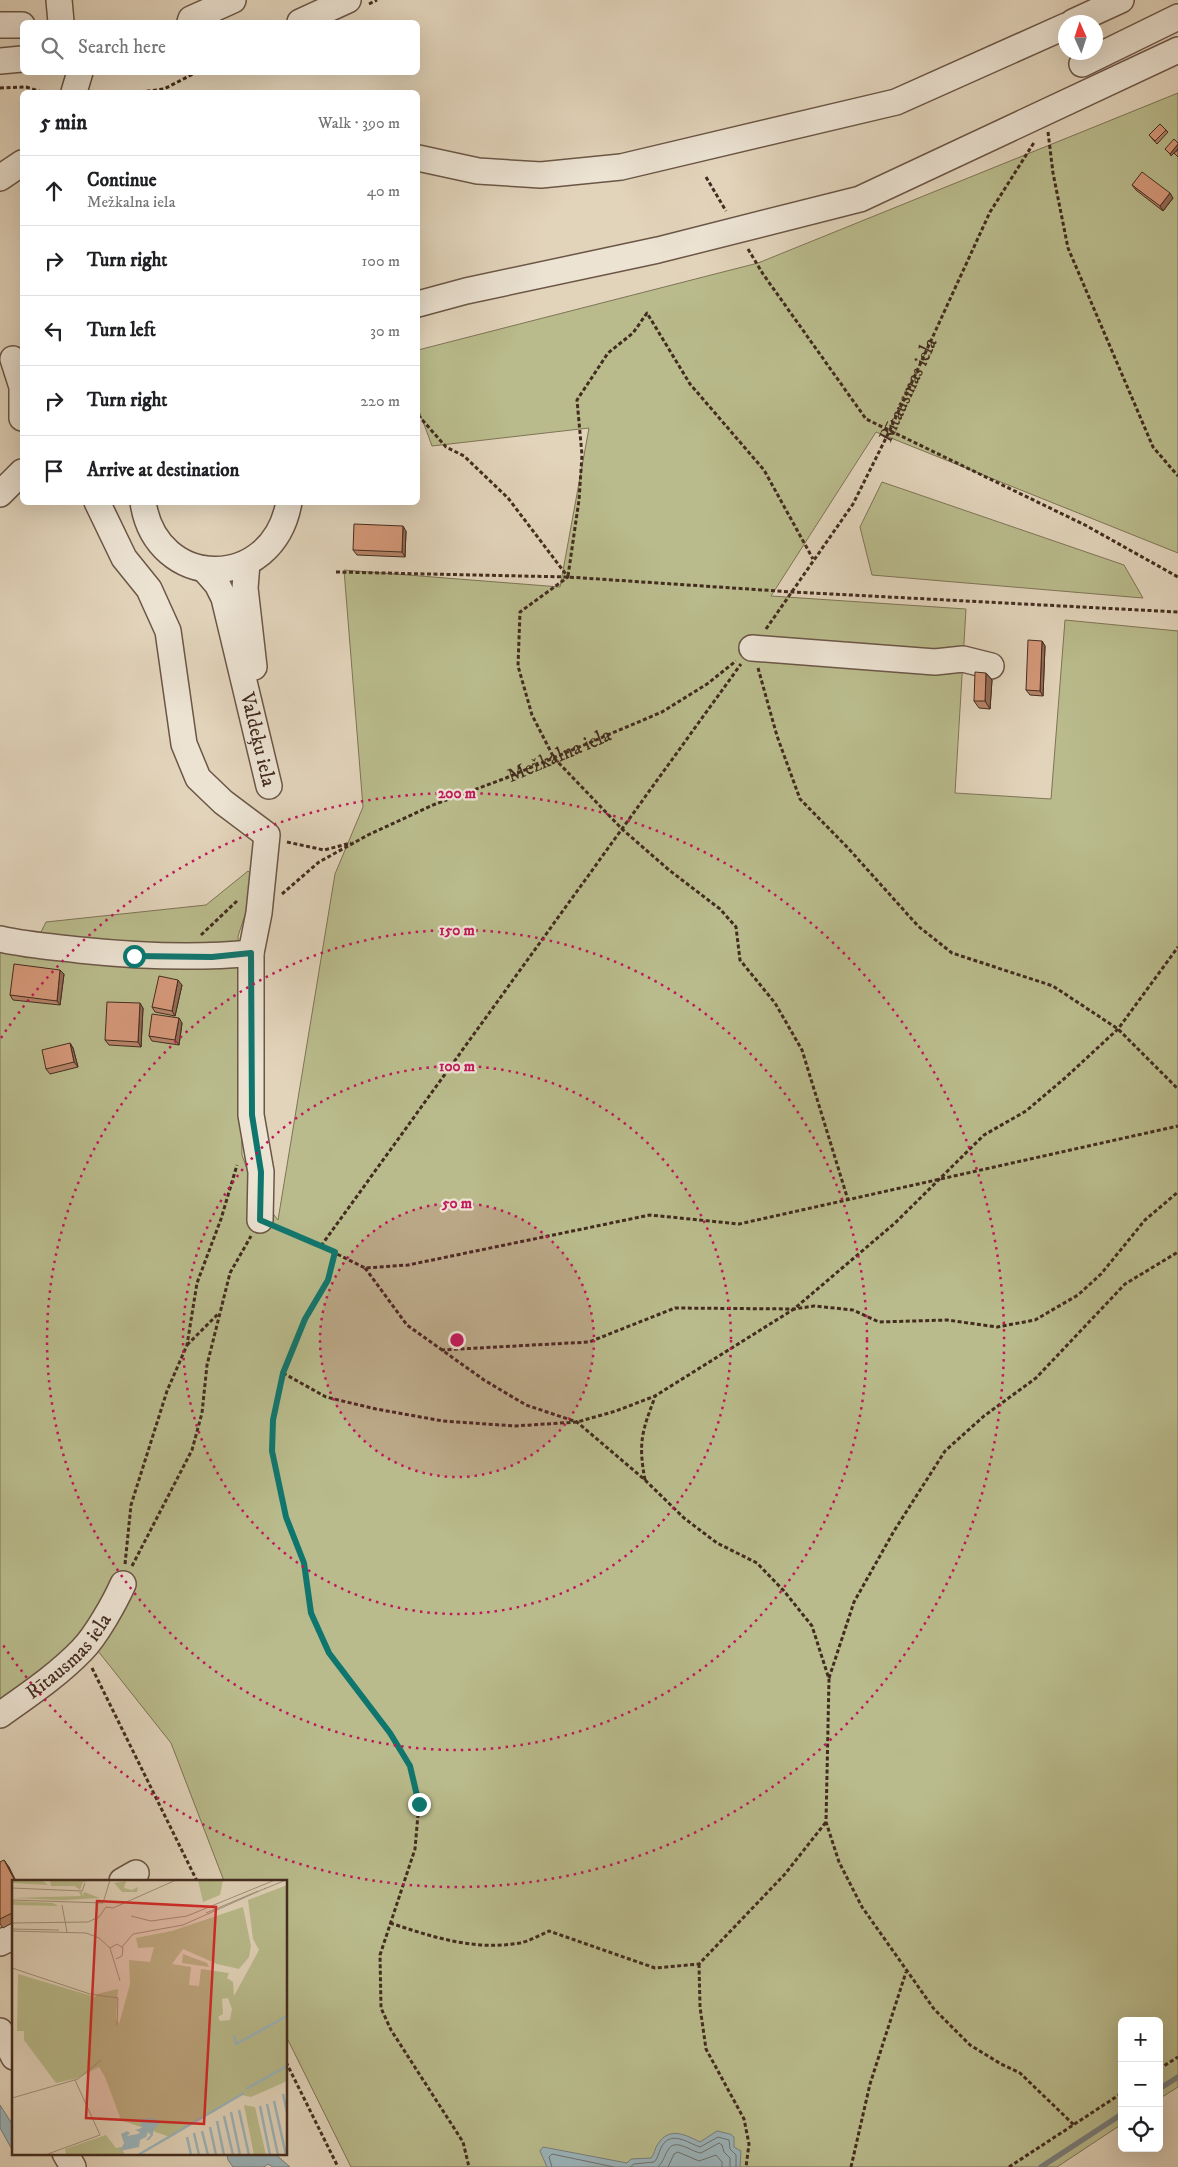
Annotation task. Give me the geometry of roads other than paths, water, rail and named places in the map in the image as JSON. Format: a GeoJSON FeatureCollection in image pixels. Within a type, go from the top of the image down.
{"type":"FeatureCollection","features":[{"type":"Feature","properties":{"kind":"street"},"geometry":{"type":"LineString","coordinates":[[58,0],[60,20]]}},
{"type":"Feature","properties":{"kind":"street"},"geometry":{"type":"LineString","coordinates":[[190,20],[233,0]]}},
{"type":"Feature","properties":{"kind":"street"},"geometry":{"type":"LineString","coordinates":[[304,20],[348,0]]}},
{"type":"Feature","properties":{"kind":"street"},"geometry":{"type":"LineString","coordinates":[[1089,15],[1121,0]]}},
{"type":"Feature","properties":{"kind":"street"},"geometry":{"type":"LineString","coordinates":[[1082,64],[1178,17]]}},
{"type":"Feature","properties":{"kind":"street"},"geometry":{"type":"LineString","coordinates":[[0,25],[20,25]]}},
{"type":"Feature","properties":{"kind":"street"},"geometry":{"type":"LineString","coordinates":[[420,158],[478,171],[541,175],[621,167],[896,102],[1058,30]]}},
{"type":"Feature","properties":{"kind":"street"},"geometry":{"type":"LineString","coordinates":[[420,303],[466,291],[658,250],[860,200],[1178,50]]}},
{"type":"Feature","properties":{"kind":"street"},"geometry":{"type":"LineString","coordinates":[[0,60],[20,60]]}},
{"type":"Feature","properties":{"kind":"street"},"geometry":{"type":"LineString","coordinates":[[75,90],[79,75]]}},
{"type":"Feature","properties":{"kind":"street"},"geometry":{"type":"LineString","coordinates":[[0,178],[20,163]]}},
{"type":"Feature","properties":{"kind":"street"},"geometry":{"type":"LineString","coordinates":[[12,359],[20,381]]}},
{"type":"Feature","properties":{"kind":"street"},"geometry":{"type":"LineString","coordinates":[[0,494],[20,474]]}},
{"type":"Feature","properties":{"kind":"street"},"geometry":{"type":"LineString","coordinates":[[99,505],[124,558],[149,590],[168,631],[184,744],[198,778],[223,802],[267,835],[259,913],[251,953],[252,1115],[261,1172],[260,1220]]}},
{"type":"Feature","properties":{"kind":"street"},"geometry":{"type":"LineString","coordinates":[[144,505],[148,522],[156,539],[169,553],[186,564],[204,569],[226,570],[247,563],[264,553],[277,538],[286,519],[288,505]]}},
{"type":"Feature","properties":{"kind":"street","name":"Valdeķu iela"},"geometry":{"type":"LineString","coordinates":[[204,569],[217,584],[224,598],[269,786],[245,588],[247,563]]}},
{"type":"Feature","properties":{"kind":"street"},"geometry":{"type":"LineString","coordinates":[[752,648],[935,662],[962,658],[991,666]]}},
{"type":"Feature","properties":{"kind":"street"},"geometry":{"type":"LineString","coordinates":[[0,939],[22,944],[125,955],[212,957],[251,953]]}},
{"type":"Feature","properties":{"kind":"street","name":"Rītausmas iela"},"geometry":{"type":"LineString","coordinates":[[0,1715],[33,1691],[83,1649],[116,1599],[123,1584]]}},
{"type":"Feature","properties":{"kind":"street"},"geometry":{"type":"LineString","coordinates":[[0,1943],[12,1937]]}},
{"type":"Feature","properties":{"kind":"street"},"geometry":{"type":"LineString","coordinates":[[0,2032],[12,2053]]}},
{"type":"Feature","properties":{"kind":"street"},"geometry":{"type":"LineString","coordinates":[[66,2154],[73,2167]]}},
{"type":"Feature","properties":{"kind":"water"},"geometry":{"type":"Polygon","coordinates":[[[0,2105],[12,2124],[12,2149],[0,2128],[0,2105]]]}},
{"type":"Feature","properties":{"kind":"water"},"geometry":{"type":"Polygon","coordinates":[[[717,2131],[734,2137],[734,2147],[741,2151],[740,2167],[547,2167],[540,2151],[543,2147],[627,2163],[631,2159],[651,2158],[662,2138],[667,2135],[683,2135],[700,2142],[717,2131]]]}},
{"type":"Feature","properties":{"kind":"water"},"geometry":{"type":"Polygon","coordinates":[[[227,2154],[275,2154],[290,2167],[273,2167],[268,2164],[264,2167],[233,2167],[228,2160],[227,2154]]]}},
{"type":"Feature","properties":{"kind":"waterway"},"geometry":{"type":"LineString","coordinates":[[1163,2086],[1178,2077]]}},
{"type":"Feature","properties":{"kind":"waterway"},"geometry":{"type":"LineString","coordinates":[[1041,2167],[1118,2117]]}}]}
